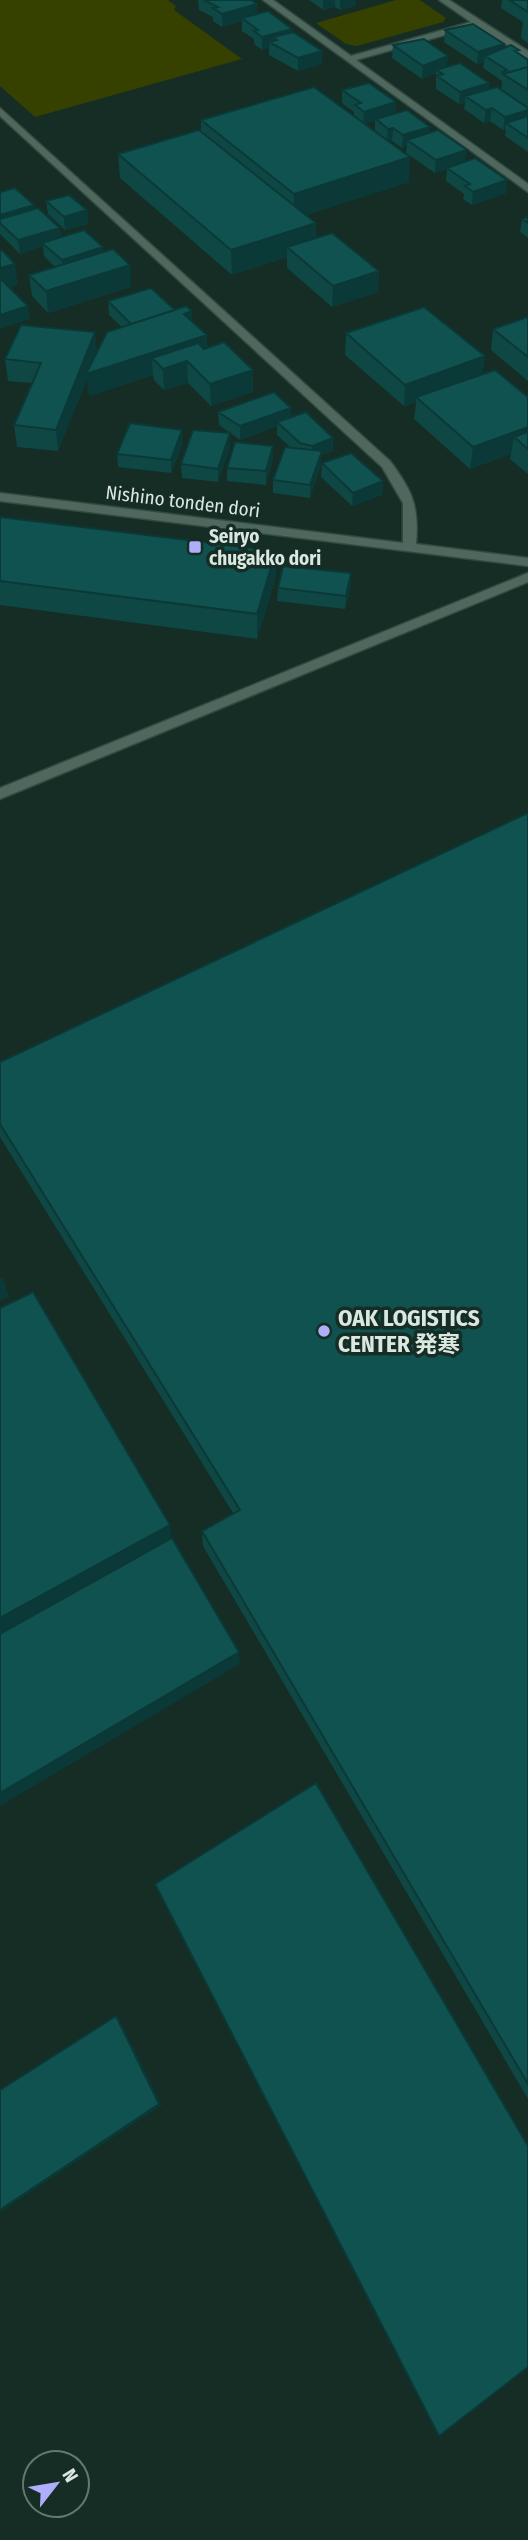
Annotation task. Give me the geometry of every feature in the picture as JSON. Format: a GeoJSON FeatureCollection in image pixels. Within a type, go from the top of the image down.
{"type":"FeatureCollection","features":[{"type":"Feature","properties":{"kind":"street"},"geometry":{"type":"LineString","coordinates":[[267,0],[528,189]]}},
{"type":"Feature","properties":{"kind":"street"},"geometry":{"type":"LineString","coordinates":[[443,0],[528,55]]}},
{"type":"Feature","properties":{"kind":"street"},"geometry":{"type":"LineString","coordinates":[[351,59],[478,23]]}},
{"type":"Feature","properties":{"kind":"street"},"geometry":{"type":"LineString","coordinates":[[0,111],[386,464],[407,492],[412,514],[409,548]]}},
{"type":"Feature","properties":{"kind":"street"},"geometry":{"type":"LineString","coordinates":[[0,131],[17,126]]}},
{"type":"Feature","properties":{"kind":"street","name":"Nishino tonden dori"},"geometry":{"type":"LineString","coordinates":[[0,497],[528,562]]}},
{"type":"Feature","properties":{"kind":"street"},"geometry":{"type":"LineString","coordinates":[[0,794],[528,577]]}},
{"type":"Feature","properties":{"kind":"green space"},"geometry":{"type":"Polygon","coordinates":[[[0,0],[168,0],[176,6],[174,10],[242,59],[35,117],[0,86],[0,0]]]}},
{"type":"Feature","properties":{"kind":"green space"},"geometry":{"type":"Polygon","coordinates":[[[396,0],[420,0],[446,18],[443,22],[357,46],[346,44],[316,23],[396,0]]]}},
{"type":"Feature","properties":{"kind":"building"},"geometry":{"type":"Polygon","coordinates":[[[204,0],[251,0],[257,4],[222,14],[213,8],[218,7],[204,0]]]}},
{"type":"Feature","properties":{"kind":"building"},"geometry":{"type":"Polygon","coordinates":[[[509,0],[528,0],[528,12],[509,0]]]}},
{"type":"Feature","properties":{"kind":"building"},"geometry":{"type":"Polygon","coordinates":[[[268,11],[292,29],[262,37],[254,31],[258,30],[242,18],[268,11]]]}},
{"type":"Feature","properties":{"kind":"building"},"geometry":{"type":"Polygon","coordinates":[[[473,24],[504,44],[478,52],[445,30],[473,24]]]}},
{"type":"Feature","properties":{"kind":"building"},"geometry":{"type":"Polygon","coordinates":[[[293,32],[322,51],[298,58],[269,42],[277,40],[273,37],[293,32]]]}},
{"type":"Feature","properties":{"kind":"building"},"geometry":{"type":"Polygon","coordinates":[[[424,39],[448,56],[423,66],[393,45],[424,39]]]}},
{"type":"Feature","properties":{"kind":"building"},"geometry":{"type":"Polygon","coordinates":[[[511,45],[528,60],[528,67],[506,73],[503,72],[507,70],[485,56],[511,45]]]}},
{"type":"Feature","properties":{"kind":"building"},"geometry":{"type":"Polygon","coordinates":[[[460,63],[489,83],[460,92],[437,76],[443,74],[436,70],[460,63]]]}},
{"type":"Feature","properties":{"kind":"building"},"geometry":{"type":"Polygon","coordinates":[[[528,67],[528,90],[503,74],[528,67]]]}},
{"type":"Feature","properties":{"kind":"building"},"geometry":{"type":"Polygon","coordinates":[[[369,83],[396,102],[364,112],[355,105],[361,103],[342,90],[369,83]]]}},
{"type":"Feature","properties":{"kind":"building"},"geometry":{"type":"Polygon","coordinates":[[[314,87],[410,157],[294,194],[201,120],[314,87]]]}},
{"type":"Feature","properties":{"kind":"building"},"geometry":{"type":"Polygon","coordinates":[[[497,87],[528,110],[505,117],[492,108],[486,110],[465,96],[497,87]]]}},
{"type":"Feature","properties":{"kind":"building"},"geometry":{"type":"Polygon","coordinates":[[[407,110],[430,127],[403,135],[393,128],[388,129],[376,119],[407,110]]]}},
{"type":"Feature","properties":{"kind":"building"},"geometry":{"type":"Polygon","coordinates":[[[528,116],[528,138],[506,123],[528,116]]]}},
{"type":"Feature","properties":{"kind":"building"},"geometry":{"type":"Polygon","coordinates":[[[199,130],[316,223],[231,250],[118,154],[199,130]]]}},
{"type":"Feature","properties":{"kind":"building"},"geometry":{"type":"Polygon","coordinates":[[[438,130],[467,150],[436,160],[407,140],[438,130]]]}},
{"type":"Feature","properties":{"kind":"building"},"geometry":{"type":"Polygon","coordinates":[[[475,158],[507,180],[473,192],[465,186],[470,184],[447,168],[475,158]]]}},
{"type":"Feature","properties":{"kind":"building"},"geometry":{"type":"Polygon","coordinates":[[[15,188],[34,205],[0,215],[0,192],[15,188]]]}},
{"type":"Feature","properties":{"kind":"building"},"geometry":{"type":"Polygon","coordinates":[[[69,195],[87,210],[64,217],[46,201],[69,195]]]}},
{"type":"Feature","properties":{"kind":"building"},"geometry":{"type":"Polygon","coordinates":[[[38,208],[60,228],[18,240],[0,223],[0,219],[38,208]]]}},
{"type":"Feature","properties":{"kind":"building"},"geometry":{"type":"Polygon","coordinates":[[[84,230],[103,247],[62,260],[42,243],[84,230]]]}},
{"type":"Feature","properties":{"kind":"building"},"geometry":{"type":"Polygon","coordinates":[[[332,233],[379,271],[333,286],[287,247],[332,233]]]}},
{"type":"Feature","properties":{"kind":"building"},"geometry":{"type":"Polygon","coordinates":[[[113,249],[130,265],[46,291],[29,275],[113,249]]]}},
{"type":"Feature","properties":{"kind":"building"},"geometry":{"type":"Polygon","coordinates":[[[2,250],[15,264],[0,268],[2,250]]]}},
{"type":"Feature","properties":{"kind":"building"},"geometry":{"type":"Polygon","coordinates":[[[2,280],[28,306],[0,315],[2,280]]]}},
{"type":"Feature","properties":{"kind":"building"},"geometry":{"type":"Polygon","coordinates":[[[151,288],[175,310],[131,324],[108,301],[151,288]]]}},
{"type":"Feature","properties":{"kind":"building"},"geometry":{"type":"Polygon","coordinates":[[[186,306],[192,311],[184,314],[207,335],[86,374],[107,332],[186,306]]]}},
{"type":"Feature","properties":{"kind":"building"},"geometry":{"type":"Polygon","coordinates":[[[424,307],[485,356],[405,385],[346,333],[424,307]]]}},
{"type":"Feature","properties":{"kind":"building"},"geometry":{"type":"Polygon","coordinates":[[[528,317],[528,357],[493,329],[528,317]]]}},
{"type":"Feature","properties":{"kind":"building"},"geometry":{"type":"Polygon","coordinates":[[[21,325],[95,332],[56,430],[14,425],[41,363],[5,359],[21,325]]]}},
{"type":"Feature","properties":{"kind":"building"},"geometry":{"type":"Polygon","coordinates":[[[224,342],[253,370],[210,384],[187,361],[163,369],[152,358],[198,343],[204,349],[224,342]]]}},
{"type":"Feature","properties":{"kind":"building"},"geometry":{"type":"Polygon","coordinates":[[[495,370],[528,397],[528,427],[473,447],[416,397],[495,370]]]}},
{"type":"Feature","properties":{"kind":"building"},"geometry":{"type":"Polygon","coordinates":[[[274,392],[291,408],[240,426],[218,412],[274,392]]]}},
{"type":"Feature","properties":{"kind":"building"},"geometry":{"type":"Polygon","coordinates":[[[306,412],[333,438],[312,446],[300,443],[277,422],[306,412]]]}},
{"type":"Feature","properties":{"kind":"building"},"geometry":{"type":"Polygon","coordinates":[[[130,423],[182,430],[171,460],[117,454],[130,423]]]}},
{"type":"Feature","properties":{"kind":"building"},"geometry":{"type":"Polygon","coordinates":[[[193,430],[230,433],[218,469],[181,464],[193,430]]]}},
{"type":"Feature","properties":{"kind":"building"},"geometry":{"type":"Polygon","coordinates":[[[528,432],[528,449],[514,437],[528,432]]]}},
{"type":"Feature","properties":{"kind":"building"},"geometry":{"type":"Polygon","coordinates":[[[235,442],[273,446],[266,471],[227,468],[235,442]]]}},
{"type":"Feature","properties":{"kind":"building"},"geometry":{"type":"Polygon","coordinates":[[[285,447],[322,451],[310,485],[273,480],[285,447]]]}},
{"type":"Feature","properties":{"kind":"building"},"geometry":{"type":"Polygon","coordinates":[[[351,453],[383,481],[353,493],[322,463],[351,453]]]}},
{"type":"Feature","properties":{"kind":"building"},"geometry":{"type":"Polygon","coordinates":[[[0,517],[276,551],[257,614],[0,581],[0,517]]]}},
{"type":"Feature","properties":{"kind":"building"},"geometry":{"type":"Polygon","coordinates":[[[283,566],[351,573],[346,596],[278,588],[283,566]]]}},
{"type":"Feature","properties":{"kind":"building","name":"OAK LOGISTICS CENTER 発寒"},"geometry":{"type":"Polygon","coordinates":[[[528,813],[528,2084],[202,1531],[240,1510],[0,1124],[0,1062],[528,813]]]}},
{"type":"Feature","properties":{"kind":"building"},"geometry":{"type":"Polygon","coordinates":[[[33,1292],[170,1525],[0,1618],[0,1308],[33,1292]]]}},
{"type":"Feature","properties":{"kind":"building"},"geometry":{"type":"Polygon","coordinates":[[[172,1538],[239,1652],[0,1793],[0,1634],[172,1538]]]}},
{"type":"Feature","properties":{"kind":"building"},"geometry":{"type":"Polygon","coordinates":[[[316,1783],[528,2146],[528,2367],[439,2436],[155,1884],[316,1783]]]}},
{"type":"Feature","properties":{"kind":"building"},"geometry":{"type":"Polygon","coordinates":[[[116,2016],[159,2104],[0,2210],[0,2090],[116,2016]]]}},
{"type":"Feature","properties":{"kind":"place","name":"Seiryo chugakko dori"},"geometry":{"type":"Point","coordinates":[195,547]}},
{"type":"Feature","properties":{"kind":"place","name":"OAK LOGISTICS CENTER 発寒"},"geometry":{"type":"Point","coordinates":[324,1331]}}]}
